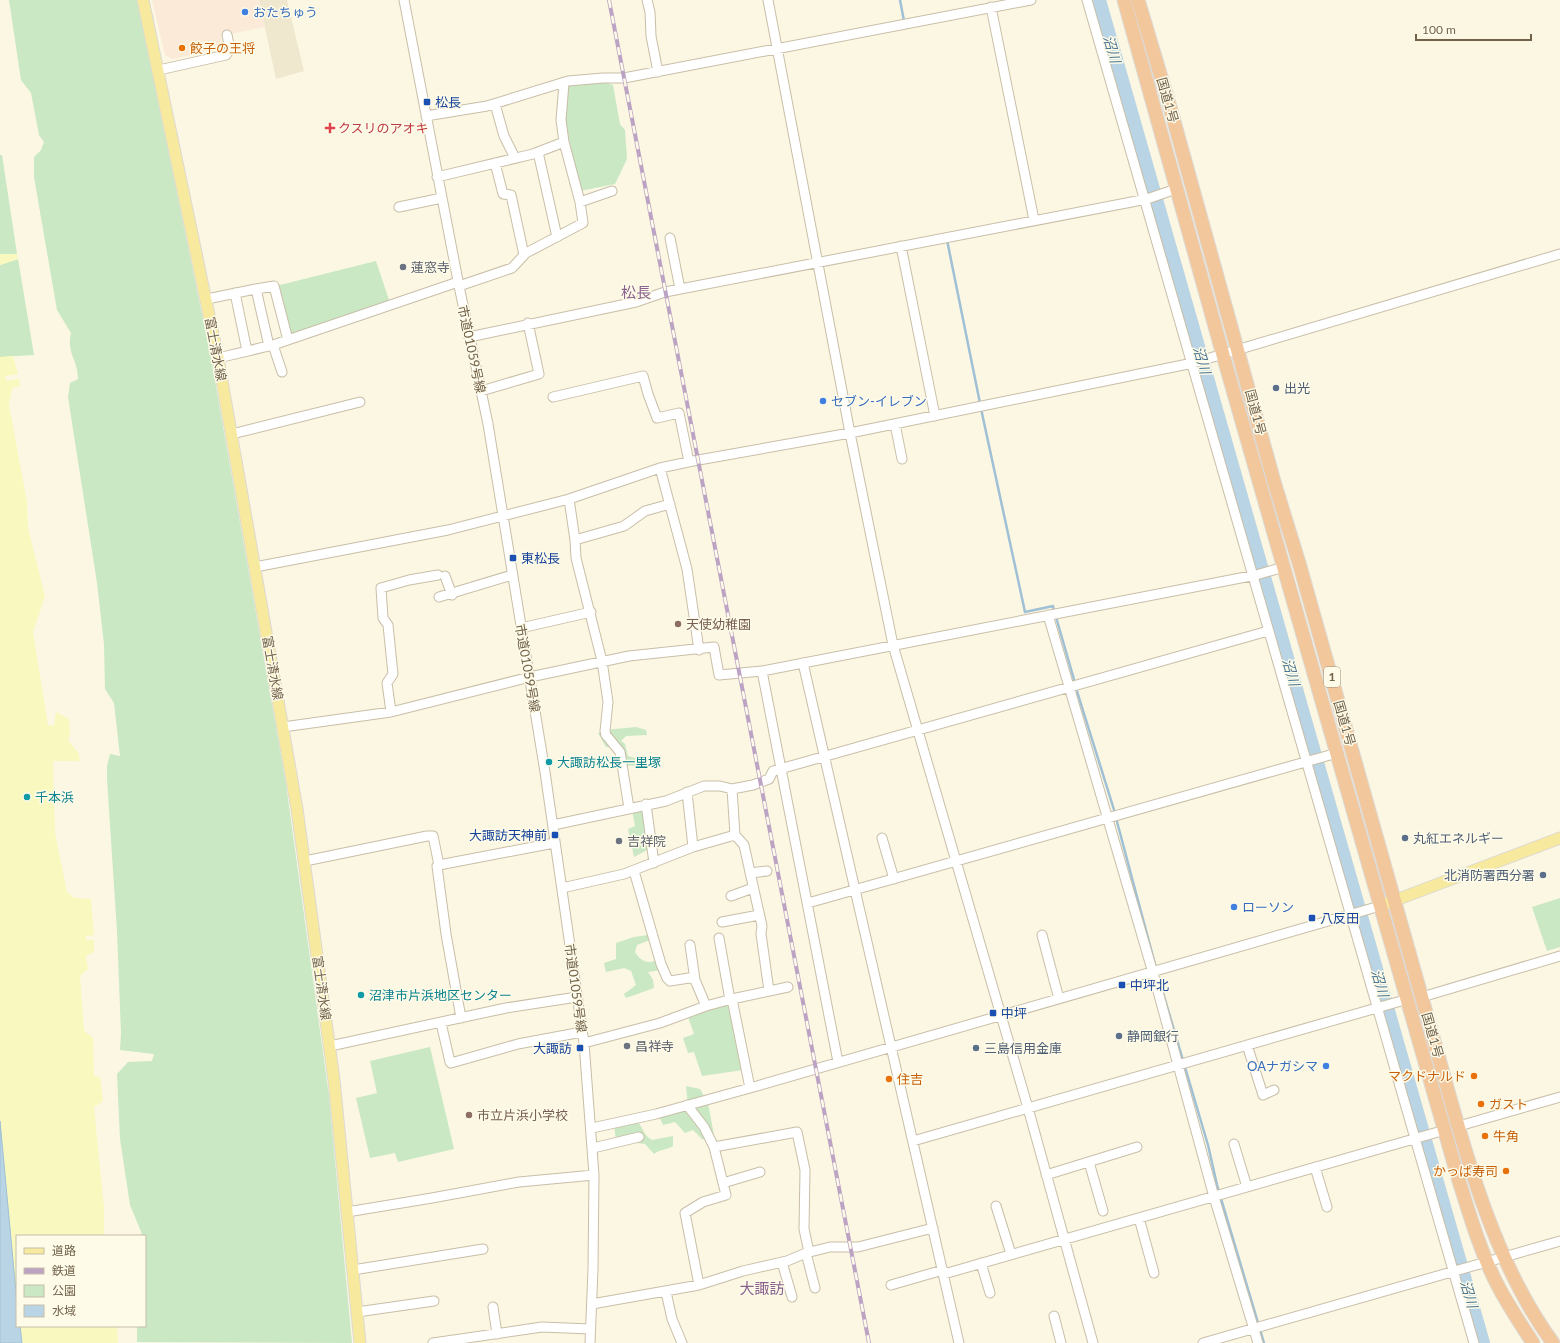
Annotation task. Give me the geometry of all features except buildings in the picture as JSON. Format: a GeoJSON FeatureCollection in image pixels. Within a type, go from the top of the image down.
{"type":"FeatureCollection","features":[{"type":"Feature","properties":{"kind":"highway","name":"国道1号"},"geometry":{"type":"LineString","coordinates":[[1124,0],[1171,191],[1217,356],[1278,569],[1337,753],[1375,908],[1404,1001],[1440,1132],[1477,1236],[1488,1261],[1511,1309],[1533,1343]]}},
{"type":"Feature","properties":{"kind":"highway","name":"国道1号"},"geometry":{"type":"LineString","coordinates":[[1138,0],[1239,350],[1275,485],[1459,1126],[1493,1230],[1504,1257],[1527,1301],[1553,1343]]}},
{"type":"Feature","properties":{"kind":"main road","name":"富士清水線"},"geometry":{"type":"LineString","coordinates":[[143,0],[207,299],[232,434],[305,861],[330,1046],[360,1343]]}},
{"type":"Feature","properties":{"kind":"main road"},"geometry":{"type":"LineString","coordinates":[[1375,908],[1560,838]]}},
{"type":"Feature","properties":{"kind":"street","name":"市道01059号線"},"geometry":{"type":"LineString","coordinates":[[404,0],[458,284],[481,391],[530,677],[584,1042],[592,1128],[594,1175],[590,1343]]}},
{"type":"Feature","properties":{"kind":"street"},"geometry":{"type":"LineString","coordinates":[[647,0],[650,12],[651,36],[658,72]]}},
{"type":"Feature","properties":{"kind":"street"},"geometry":{"type":"LineString","coordinates":[[768,0],[850,433],[893,645],[1028,1108],[1093,1343]]}},
{"type":"Feature","properties":{"kind":"street"},"geometry":{"type":"LineString","coordinates":[[426,116],[495,104],[564,83],[603,78],[622,79],[1031,0]]}},
{"type":"Feature","properties":{"kind":"street"},"geometry":{"type":"LineString","coordinates":[[1087,0],[1146,199],[1192,364],[1254,575],[1268,630],[1308,761],[1351,915],[1456,1271],[1474,1343]]}},
{"type":"Feature","properties":{"kind":"street"},"geometry":{"type":"LineString","coordinates":[[991,7],[1034,220]]}},
{"type":"Feature","properties":{"kind":"street"},"geometry":{"type":"LineString","coordinates":[[159,70],[226,55],[230,49],[227,35]]}},
{"type":"Feature","properties":{"kind":"street"},"geometry":{"type":"LineString","coordinates":[[218,358],[288,340],[458,284],[512,268],[524,254],[583,223],[580,202],[564,142],[562,120],[564,83]]}},
{"type":"Feature","properties":{"kind":"street"},"geometry":{"type":"LineString","coordinates":[[495,104],[504,136],[515,158]]}},
{"type":"Feature","properties":{"kind":"street"},"geometry":{"type":"LineString","coordinates":[[437,177],[538,152],[564,142]]}},
{"type":"Feature","properties":{"kind":"street"},"geometry":{"type":"LineString","coordinates":[[538,152],[557,236]]}},
{"type":"Feature","properties":{"kind":"street"},"geometry":{"type":"LineString","coordinates":[[495,163],[503,194],[511,195],[524,254]]}},
{"type":"Feature","properties":{"kind":"street"},"geometry":{"type":"LineString","coordinates":[[580,202],[612,191]]}},
{"type":"Feature","properties":{"kind":"street"},"geometry":{"type":"LineString","coordinates":[[469,336],[636,302],[665,292],[1146,199],[1171,191]]}},
{"type":"Feature","properties":{"kind":"street"},"geometry":{"type":"LineString","coordinates":[[399,207],[442,198]]}},
{"type":"Feature","properties":{"kind":"street"},"geometry":{"type":"LineString","coordinates":[[670,238],[680,289]]}},
{"type":"Feature","properties":{"kind":"street"},"geometry":{"type":"LineString","coordinates":[[900,246],[935,416]]}},
{"type":"Feature","properties":{"kind":"street"},"geometry":{"type":"LineString","coordinates":[[255,567],[409,538],[502,516],[569,499],[660,468],[850,433],[1192,364],[1560,254]]}},
{"type":"Feature","properties":{"kind":"street"},"geometry":{"type":"LineString","coordinates":[[207,299],[274,286],[288,340]]}},
{"type":"Feature","properties":{"kind":"street"},"geometry":{"type":"LineString","coordinates":[[256,289],[271,345],[282,372]]}},
{"type":"Feature","properties":{"kind":"street"},"geometry":{"type":"LineString","coordinates":[[234,293],[247,351]]}},
{"type":"Feature","properties":{"kind":"street"},"geometry":{"type":"LineString","coordinates":[[481,391],[539,374],[528,323]]}},
{"type":"Feature","properties":{"kind":"street"},"geometry":{"type":"LineString","coordinates":[[553,396],[643,376],[657,418],[679,413],[689,462]]}},
{"type":"Feature","properties":{"kind":"street"},"geometry":{"type":"LineString","coordinates":[[232,434],[360,402]]}},
{"type":"Feature","properties":{"kind":"street"},"geometry":{"type":"LineString","coordinates":[[895,424],[902,459]]}},
{"type":"Feature","properties":{"kind":"street"},"geometry":{"type":"LineString","coordinates":[[660,468],[687,569],[699,650]]}},
{"type":"Feature","properties":{"kind":"street"},"geometry":{"type":"LineString","coordinates":[[569,499],[576,558],[591,612],[602,661],[608,702],[605,731],[606,735],[620,752],[629,808]]}},
{"type":"Feature","properties":{"kind":"street"},"geometry":{"type":"LineString","coordinates":[[575,540],[624,526],[645,511],[670,504]]}},
{"type":"Feature","properties":{"kind":"street"},"geometry":{"type":"LineString","coordinates":[[283,727],[391,712],[530,677],[639,654],[699,650],[714,647],[719,675],[762,671],[1254,575],[1278,569]]}},
{"type":"Feature","properties":{"kind":"street"},"geometry":{"type":"LineString","coordinates":[[391,712],[387,683],[393,674],[388,625],[383,618],[381,588],[409,580],[442,575],[452,594]]}},
{"type":"Feature","properties":{"kind":"street"},"geometry":{"type":"LineString","coordinates":[[439,597],[512,575]]}},
{"type":"Feature","properties":{"kind":"street"},"geometry":{"type":"LineString","coordinates":[[521,628],[591,612]]}},
{"type":"Feature","properties":{"kind":"street"},"geometry":{"type":"LineString","coordinates":[[1048,615],[1153,973],[1214,1197],[1258,1343]]}},
{"type":"Feature","properties":{"kind":"street"},"geometry":{"type":"LineString","coordinates":[[552,825],[666,801],[704,786],[720,786],[732,789],[760,782],[769,779],[774,771],[780,769],[918,731],[1268,630]]}},
{"type":"Feature","properties":{"kind":"street"},"geometry":{"type":"LineString","coordinates":[[803,663],[959,1343]]}},
{"type":"Feature","properties":{"kind":"street"},"geometry":{"type":"LineString","coordinates":[[762,671],[838,1062]]}},
{"type":"Feature","properties":{"kind":"street"},"geometry":{"type":"LineString","coordinates":[[808,903],[855,891],[956,860],[1337,753]]}},
{"type":"Feature","properties":{"kind":"street"},"geometry":{"type":"LineString","coordinates":[[732,789],[735,835],[744,845],[759,915],[769,991]]}},
{"type":"Feature","properties":{"kind":"street"},"geometry":{"type":"LineString","coordinates":[[687,792],[693,847]]}},
{"type":"Feature","properties":{"kind":"street"},"geometry":{"type":"LineString","coordinates":[[646,804],[654,863]]}},
{"type":"Feature","properties":{"kind":"street"},"geometry":{"type":"LineString","coordinates":[[562,888],[634,871],[693,847],[735,835]]}},
{"type":"Feature","properties":{"kind":"street"},"geometry":{"type":"LineString","coordinates":[[305,861],[433,836],[439,865],[437,866],[446,934],[461,1018]]}},
{"type":"Feature","properties":{"kind":"street"},"geometry":{"type":"LineString","coordinates":[[882,838],[894,879]]}},
{"type":"Feature","properties":{"kind":"street"},"geometry":{"type":"LineString","coordinates":[[439,865],[554,843]]}},
{"type":"Feature","properties":{"kind":"street"},"geometry":{"type":"LineString","coordinates":[[634,871],[659,957],[667,978],[670,981],[689,978],[695,980]]}},
{"type":"Feature","properties":{"kind":"street"},"geometry":{"type":"LineString","coordinates":[[750,873],[767,871]]}},
{"type":"Feature","properties":{"kind":"street"},"geometry":{"type":"LineString","coordinates":[[730,896],[753,888]]}},
{"type":"Feature","properties":{"kind":"street"},"geometry":{"type":"LineString","coordinates":[[592,1128],[656,1114],[750,1088],[1375,908]]}},
{"type":"Feature","properties":{"kind":"street"},"geometry":{"type":"LineString","coordinates":[[722,922],[759,915]]}},
{"type":"Feature","properties":{"kind":"street"},"geometry":{"type":"LineString","coordinates":[[1042,935],[1059,999]]}},
{"type":"Feature","properties":{"kind":"street"},"geometry":{"type":"LineString","coordinates":[[719,938],[750,1088]]}},
{"type":"Feature","properties":{"kind":"street"},"geometry":{"type":"LineString","coordinates":[[690,945],[695,980],[706,1006]]}},
{"type":"Feature","properties":{"kind":"street"},"geometry":{"type":"LineString","coordinates":[[1422,997],[1560,956]]}},
{"type":"Feature","properties":{"kind":"street"},"geometry":{"type":"LineString","coordinates":[[584,1042],[660,1023],[706,1006],[788,987]]}},
{"type":"Feature","properties":{"kind":"street"},"geometry":{"type":"LineString","coordinates":[[330,1046],[506,1008],[577,997]]}},
{"type":"Feature","properties":{"kind":"street"},"geometry":{"type":"LineString","coordinates":[[913,1141],[1404,1001]]}},
{"type":"Feature","properties":{"kind":"street"},"geometry":{"type":"LineString","coordinates":[[440,1023],[450,1062],[452,1063],[518,1044],[582,1032]]}},
{"type":"Feature","properties":{"kind":"street"},"geometry":{"type":"LineString","coordinates":[[1248,1045],[1263,1094],[1274,1090]]}},
{"type":"Feature","properties":{"kind":"street"},"geometry":{"type":"LineString","coordinates":[[1459,1126],[1560,1097]]}},
{"type":"Feature","properties":{"kind":"street"},"geometry":{"type":"LineString","coordinates":[[687,1105],[704,1127],[714,1147],[726,1195],[703,1202],[685,1213],[699,1285]]}},
{"type":"Feature","properties":{"kind":"street"},"geometry":{"type":"LineString","coordinates":[[714,1147],[797,1132],[805,1170],[804,1228],[807,1252],[815,1288]]}},
{"type":"Feature","properties":{"kind":"street"},"geometry":{"type":"LineString","coordinates":[[891,1284],[981,1263],[1440,1132]]}},
{"type":"Feature","properties":{"kind":"street"},"geometry":{"type":"LineString","coordinates":[[593,1148],[639,1138]]}},
{"type":"Feature","properties":{"kind":"street"},"geometry":{"type":"LineString","coordinates":[[1234,1144],[1247,1187]]}},
{"type":"Feature","properties":{"kind":"street"},"geometry":{"type":"LineString","coordinates":[[1046,1175],[1137,1147]]}},
{"type":"Feature","properties":{"kind":"street"},"geometry":{"type":"LineString","coordinates":[[1089,1162],[1103,1211]]}},
{"type":"Feature","properties":{"kind":"street"},"geometry":{"type":"LineString","coordinates":[[1315,1167],[1327,1208]]}},
{"type":"Feature","properties":{"kind":"street"},"geometry":{"type":"LineString","coordinates":[[723,1184],[760,1172]]}},
{"type":"Feature","properties":{"kind":"street"},"geometry":{"type":"LineString","coordinates":[[347,1212],[519,1182],[594,1175]]}},
{"type":"Feature","properties":{"kind":"street"},"geometry":{"type":"LineString","coordinates":[[996,1206],[1011,1254]]}},
{"type":"Feature","properties":{"kind":"street"},"geometry":{"type":"LineString","coordinates":[[1139,1218],[1154,1273]]}},
{"type":"Feature","properties":{"kind":"street"},"geometry":{"type":"LineString","coordinates":[[592,1304],[699,1285],[743,1271],[782,1262],[807,1252],[830,1247],[858,1247],[933,1228]]}},
{"type":"Feature","properties":{"kind":"street"},"geometry":{"type":"LineString","coordinates":[[1203,1343],[1560,1241]]}},
{"type":"Feature","properties":{"kind":"street"},"geometry":{"type":"LineString","coordinates":[[352,1270],[483,1248]]}},
{"type":"Feature","properties":{"kind":"street"},"geometry":{"type":"LineString","coordinates":[[782,1262],[792,1297]]}},
{"type":"Feature","properties":{"kind":"street"},"geometry":{"type":"LineString","coordinates":[[981,1263],[990,1293]]}},
{"type":"Feature","properties":{"kind":"street"},"geometry":{"type":"LineString","coordinates":[[666,1292],[672,1319],[682,1343]]}},
{"type":"Feature","properties":{"kind":"street"},"geometry":{"type":"LineString","coordinates":[[357,1312],[434,1300]]}},
{"type":"Feature","properties":{"kind":"street"},"geometry":{"type":"LineString","coordinates":[[493,1307],[497,1334]]}},
{"type":"Feature","properties":{"kind":"street"},"geometry":{"type":"LineString","coordinates":[[1054,1316],[1061,1343]]}},
{"type":"Feature","properties":{"kind":"street"},"geometry":{"type":"LineString","coordinates":[[433,1343],[542,1327],[590,1329]]}},
{"type":"Feature","properties":{"kind":"shaded area"},"geometry":{"type":"Polygon","coordinates":[[[152,0],[259,0],[265,27],[221,36],[222,48],[172,59],[165,55],[152,0]]]}},
{"type":"Feature","properties":{"kind":"shaded area"},"geometry":{"type":"Polygon","coordinates":[[[259,0],[287,0],[304,71],[276,79],[259,0]]]}},
{"type":"Feature","properties":{"kind":"green space"},"geometry":{"type":"Polygon","coordinates":[[[9,0],[137,0],[211,358],[286,784],[329,1096],[352,1343],[137,1342],[137,1327],[146,1327],[146,1235],[140,1235],[142,1234],[130,1205],[120,1139],[117,1074],[128,1062],[152,1061],[154,1054],[120,1050],[121,1033],[117,931],[107,766],[110,754],[120,756],[114,703],[105,689],[104,644],[97,583],[68,397],[70,383],[78,379],[77,372],[70,346],[71,333],[57,310],[34,177],[34,157],[41,150],[44,142],[39,135],[31,93],[21,80],[9,0]]]}},
{"type":"Feature","properties":{"kind":"green space"},"geometry":{"type":"Polygon","coordinates":[[[601,81],[613,85],[620,124],[625,130],[627,159],[615,184],[580,191],[565,119],[567,85],[601,81]]]}},
{"type":"Feature","properties":{"kind":"green space"},"geometry":{"type":"Polygon","coordinates":[[[0,155],[2,155],[17,254],[0,254],[0,155]]]}},
{"type":"Feature","properties":{"kind":"green space"},"geometry":{"type":"Polygon","coordinates":[[[18,259],[34,355],[0,357],[0,265],[18,259]]]}},
{"type":"Feature","properties":{"kind":"green space"},"geometry":{"type":"Polygon","coordinates":[[[376,261],[390,303],[290,335],[276,286],[376,261]]]}},
{"type":"Feature","properties":{"kind":"green space"},"geometry":{"type":"Polygon","coordinates":[[[636,727],[646,730],[647,735],[626,736],[621,741],[625,744],[628,756],[635,758],[645,755],[649,760],[644,765],[625,766],[614,747],[606,747],[598,733],[605,730],[636,727]]]}},
{"type":"Feature","properties":{"kind":"green space"},"geometry":{"type":"Polygon","coordinates":[[[644,806],[649,849],[634,857],[628,829],[635,826],[632,810],[644,806]]]}},
{"type":"Feature","properties":{"kind":"green space"},"geometry":{"type":"Polygon","coordinates":[[[1560,898],[1560,947],[1547,951],[1532,907],[1560,898]]]}},
{"type":"Feature","properties":{"kind":"green space"},"geometry":{"type":"Polygon","coordinates":[[[648,935],[650,940],[637,945],[635,952],[644,961],[655,961],[660,970],[648,972],[653,980],[654,988],[626,998],[624,994],[636,985],[631,971],[624,968],[606,972],[604,963],[616,959],[616,943],[634,937],[648,935]]]}},
{"type":"Feature","properties":{"kind":"green space"},"geometry":{"type":"Polygon","coordinates":[[[727,1004],[730,1005],[743,1070],[702,1076],[694,1052],[688,1053],[683,1038],[694,1034],[688,1017],[727,1004]]]}},
{"type":"Feature","properties":{"kind":"green space"},"geometry":{"type":"Polygon","coordinates":[[[430,1047],[454,1149],[398,1162],[395,1153],[370,1158],[356,1098],[377,1093],[370,1061],[430,1047]]]}},
{"type":"Feature","properties":{"kind":"green space"},"geometry":{"type":"Polygon","coordinates":[[[686,1086],[700,1089],[708,1103],[714,1135],[709,1140],[702,1139],[693,1130],[685,1133],[675,1122],[663,1125],[659,1116],[688,1106],[686,1086]]]}},
{"type":"Feature","properties":{"kind":"green space"},"geometry":{"type":"Polygon","coordinates":[[[638,1122],[645,1134],[652,1140],[673,1136],[673,1146],[654,1154],[645,1144],[629,1142],[617,1146],[614,1126],[638,1122]]]}},
{"type":"Feature","properties":{"kind":"sand"},"geometry":{"type":"Polygon","coordinates":[[[0,254],[17,254],[18,259],[0,265],[0,254]]]}},
{"type":"Feature","properties":{"kind":"sand","name":"千本浜"},"geometry":{"type":"Polygon","coordinates":[[[13,356],[18,374],[5,376],[6,381],[19,379],[20,386],[12,388],[9,405],[27,502],[28,528],[45,596],[33,632],[48,725],[54,726],[56,712],[69,719],[70,732],[68,740],[79,754],[80,761],[53,761],[55,833],[67,892],[74,898],[91,899],[94,935],[86,936],[86,940],[94,940],[94,952],[86,956],[88,969],[80,976],[84,1031],[93,1038],[94,1076],[100,1077],[103,1101],[94,1107],[104,1208],[104,1235],[16,1235],[16,1292],[0,1121],[0,357],[13,356]]]}},
{"type":"Feature","properties":{"kind":"sand"},"geometry":{"type":"Polygon","coordinates":[[[20,1327],[117,1327],[118,1343],[22,1343],[20,1327]]]}},
{"type":"Feature","properties":{"kind":"water"},"geometry":{"type":"Polygon","coordinates":[[[0,1121],[16,1292],[16,1327],[20,1327],[22,1343],[0,1343],[0,1121]]]}},
{"type":"Feature","properties":{"kind":"waterway"},"geometry":{"type":"LineString","coordinates":[[900,0],[904,21]]}},
{"type":"Feature","properties":{"kind":"waterway","name":"沼川"},"geometry":{"type":"LineString","coordinates":[[1099,0],[1483,1343]]}},
{"type":"Feature","properties":{"kind":"waterway"},"geometry":{"type":"LineString","coordinates":[[947,240],[983,418],[1025,612],[1053,606],[1054,612]]}},
{"type":"Feature","properties":{"kind":"waterway"},"geometry":{"type":"LineString","coordinates":[[1056,617],[1075,683]]}},
{"type":"Feature","properties":{"kind":"waterway"},"geometry":{"type":"LineString","coordinates":[[1076,688],[1115,813]]}},
{"type":"Feature","properties":{"kind":"waterway"},"geometry":{"type":"LineString","coordinates":[[1116,818],[1156,968]]}},
{"type":"Feature","properties":{"kind":"waterway"},"geometry":{"type":"LineString","coordinates":[[1161,986],[1208,1145],[1217,1185],[1264,1343]]}},
{"type":"Feature","properties":{"kind":"railway"},"geometry":{"type":"LineString","coordinates":[[609,0],[869,1343]]}},
{"type":"Feature","properties":{"kind":"place","name":"おたちゅう"},"geometry":{"type":"Point","coordinates":[245,12]}},
{"type":"Feature","properties":{"kind":"place","name":"餃子の王将"},"geometry":{"type":"Point","coordinates":[182,48]}},
{"type":"Feature","properties":{"kind":"place","name":"松長"},"geometry":{"type":"Point","coordinates":[427,102]}},
{"type":"Feature","properties":{"kind":"place","name":"クスリのアオキ"},"geometry":{"type":"Point","coordinates":[330,128]}},
{"type":"Feature","properties":{"kind":"place","name":"蓮窓寺"},"geometry":{"type":"Point","coordinates":[403,267]}},
{"type":"Feature","properties":{"kind":"place","name":"出光"},"geometry":{"type":"Point","coordinates":[1276,388]}},
{"type":"Feature","properties":{"kind":"place","name":"セブン-イレブン"},"geometry":{"type":"Point","coordinates":[823,401]}},
{"type":"Feature","properties":{"kind":"place","name":"東松長"},"geometry":{"type":"Point","coordinates":[513,558]}},
{"type":"Feature","properties":{"kind":"place","name":"天使幼稚園"},"geometry":{"type":"Point","coordinates":[678,624]}},
{"type":"Feature","properties":{"kind":"place","name":"大諏訪松長一里塚"},"geometry":{"type":"Point","coordinates":[549,762]}},
{"type":"Feature","properties":{"kind":"place","name":"千本浜"},"geometry":{"type":"Point","coordinates":[27,797]}},
{"type":"Feature","properties":{"kind":"place","name":"大諏訪天神前"},"geometry":{"type":"Point","coordinates":[555,835]}},
{"type":"Feature","properties":{"kind":"place","name":"丸紅エネルギー"},"geometry":{"type":"Point","coordinates":[1405,838]}},
{"type":"Feature","properties":{"kind":"place","name":"吉祥院"},"geometry":{"type":"Point","coordinates":[619,841]}},
{"type":"Feature","properties":{"kind":"place","name":"北消防署西分署"},"geometry":{"type":"Point","coordinates":[1543,875]}},
{"type":"Feature","properties":{"kind":"place","name":"ローソン"},"geometry":{"type":"Point","coordinates":[1234,907]}},
{"type":"Feature","properties":{"kind":"place","name":"八反田"},"geometry":{"type":"Point","coordinates":[1312,918]}},
{"type":"Feature","properties":{"kind":"place","name":"中坪北"},"geometry":{"type":"Point","coordinates":[1122,985]}},
{"type":"Feature","properties":{"kind":"place","name":"沼津市片浜地区センター"},"geometry":{"type":"Point","coordinates":[361,995]}},
{"type":"Feature","properties":{"kind":"place","name":"中坪"},"geometry":{"type":"Point","coordinates":[993,1013]}},
{"type":"Feature","properties":{"kind":"place","name":"静岡銀行"},"geometry":{"type":"Point","coordinates":[1119,1036]}},
{"type":"Feature","properties":{"kind":"place","name":"昌祥寺"},"geometry":{"type":"Point","coordinates":[627,1046]}},
{"type":"Feature","properties":{"kind":"place","name":"大諏訪"},"geometry":{"type":"Point","coordinates":[580,1048]}},
{"type":"Feature","properties":{"kind":"place","name":"三島信用金庫"},"geometry":{"type":"Point","coordinates":[976,1048]}},
{"type":"Feature","properties":{"kind":"place","name":"OAナガシマ"},"geometry":{"type":"Point","coordinates":[1326,1066]}},
{"type":"Feature","properties":{"kind":"place","name":"マクドナルド"},"geometry":{"type":"Point","coordinates":[1474,1076]}},
{"type":"Feature","properties":{"kind":"place","name":"住吉"},"geometry":{"type":"Point","coordinates":[889,1079]}},
{"type":"Feature","properties":{"kind":"place","name":"ガスト"},"geometry":{"type":"Point","coordinates":[1481,1104]}},
{"type":"Feature","properties":{"kind":"place","name":"市立片浜小学校"},"geometry":{"type":"Point","coordinates":[469,1115]}},
{"type":"Feature","properties":{"kind":"place","name":"牛角"},"geometry":{"type":"Point","coordinates":[1485,1136]}},
{"type":"Feature","properties":{"kind":"place","name":"かっぱ寿司"},"geometry":{"type":"Point","coordinates":[1506,1171]}},
{"type":"Feature","properties":{"kind":"district","name":"松長"},"geometry":{"type":"Point","coordinates":[636,293]}},
{"type":"Feature","properties":{"kind":"district","name":"大諏訪"},"geometry":{"type":"Point","coordinates":[762,1289]}}]}
